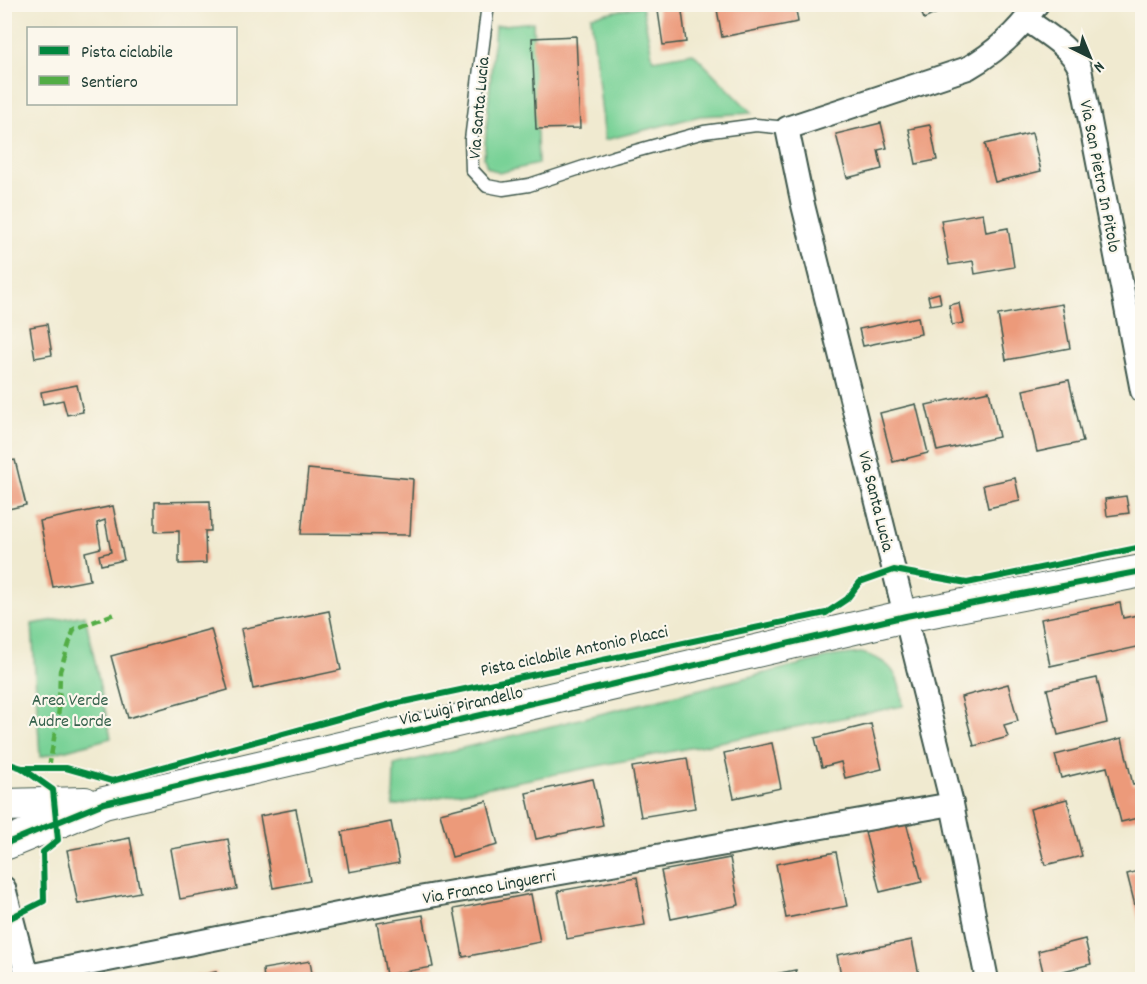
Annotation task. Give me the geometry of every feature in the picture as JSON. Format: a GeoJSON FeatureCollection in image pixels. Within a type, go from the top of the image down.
{"type":"FeatureCollection","features":[{"type":"Feature","properties":{"kind":"street","name":"Via Santa Lucia"},"geometry":{"type":"LineString","coordinates":[[987,980],[952,804],[803,205],[787,128],[968,68],[989,56],[1032,12]]}},
{"type":"Feature","properties":{"kind":"street","name":"Via San Pietro In Pitolo"},"geometry":{"type":"LineString","coordinates":[[1032,12],[1077,61],[1080,69],[1143,391]]}},
{"type":"Feature","properties":{"kind":"street","name":"Via Luigi Pirandello"},"geometry":{"type":"LineString","coordinates":[[5,838],[104,803],[906,616],[1143,571]]}},
{"type":"Feature","properties":{"kind":"street","name":"Via Luigi Pirandello"},"geometry":{"type":"LineString","coordinates":[[4,805],[104,803]]}},
{"type":"Feature","properties":{"kind":"street","name":"Via Franco Linguerri"},"geometry":{"type":"LineString","coordinates":[[28,978],[413,899],[952,804]]}},
{"type":"Feature","properties":{"kind":"street"},"geometry":{"type":"LineString","coordinates":[[4,888],[28,978]]}},
{"type":"Feature","properties":{"kind":"street"},"geometry":{"type":"LineString","coordinates":[[4,927],[22,952]]}},
{"type":"Feature","properties":{"kind":"lane","name":"Via Santa Lucia"},"geometry":{"type":"LineString","coordinates":[[488,4],[471,140],[472,170],[487,186],[502,189],[529,185],[614,157],[704,132],[756,125],[787,128]]}},
{"type":"Feature","properties":{"kind":"green space"},"geometry":{"type":"Polygon","coordinates":[[[642,6],[653,60],[693,53],[752,113],[700,116],[605,140],[591,16],[642,6]]]}},
{"type":"Feature","properties":{"kind":"green space"},"geometry":{"type":"Polygon","coordinates":[[[533,22],[538,164],[499,173],[487,167],[484,158],[495,26],[533,22]]]}},
{"type":"Feature","properties":{"kind":"green space","name":"Area Verde Audre Lorde"},"geometry":{"type":"Polygon","coordinates":[[[85,615],[111,738],[40,757],[32,624],[85,615]]]}},
{"type":"Feature","properties":{"kind":"green space"},"geometry":{"type":"Polygon","coordinates":[[[861,653],[880,660],[892,671],[900,686],[903,706],[393,806],[394,765],[834,656],[861,653]]]}},
{"type":"Feature","properties":{"kind":"building"},"geometry":{"type":"Polygon","coordinates":[[[657,4],[681,4],[686,42],[663,45],[657,4]]]}},
{"type":"Feature","properties":{"kind":"building"},"geometry":{"type":"Polygon","coordinates":[[[716,4],[795,4],[798,22],[722,37],[716,4]]]}},
{"type":"Feature","properties":{"kind":"building"},"geometry":{"type":"Polygon","coordinates":[[[918,4],[957,4],[924,19],[918,4]]]}},
{"type":"Feature","properties":{"kind":"building"},"geometry":{"type":"Polygon","coordinates":[[[576,36],[580,128],[536,129],[532,38],[576,36]]]}},
{"type":"Feature","properties":{"kind":"building"},"geometry":{"type":"Polygon","coordinates":[[[881,123],[887,148],[878,150],[882,169],[847,178],[836,134],[881,123]]]}},
{"type":"Feature","properties":{"kind":"building"},"geometry":{"type":"Polygon","coordinates":[[[930,125],[937,160],[916,164],[909,129],[930,125]]]}},
{"type":"Feature","properties":{"kind":"building"},"geometry":{"type":"Polygon","coordinates":[[[1032,133],[1041,171],[995,182],[985,144],[1032,133]]]}},
{"type":"Feature","properties":{"kind":"building"},"geometry":{"type":"Polygon","coordinates":[[[983,213],[986,232],[1008,228],[1014,267],[975,274],[973,261],[949,265],[941,220],[983,213]]]}},
{"type":"Feature","properties":{"kind":"building"},"geometry":{"type":"Polygon","coordinates":[[[939,293],[941,303],[930,305],[928,296],[939,293]]]}},
{"type":"Feature","properties":{"kind":"building"},"geometry":{"type":"Polygon","coordinates":[[[959,303],[963,323],[952,325],[949,305],[959,303]]]}},
{"type":"Feature","properties":{"kind":"building"},"geometry":{"type":"Polygon","coordinates":[[[1062,304],[1070,348],[1006,360],[998,315],[1062,304]]]}},
{"type":"Feature","properties":{"kind":"building"},"geometry":{"type":"Polygon","coordinates":[[[918,317],[921,334],[863,346],[859,329],[918,317]]]}},
{"type":"Feature","properties":{"kind":"building"},"geometry":{"type":"Polygon","coordinates":[[[47,324],[52,355],[35,358],[30,327],[47,324]]]}},
{"type":"Feature","properties":{"kind":"building"},"geometry":{"type":"Polygon","coordinates":[[[1069,380],[1083,442],[1037,452],[1023,390],[1069,380]]]}},
{"type":"Feature","properties":{"kind":"building"},"geometry":{"type":"Polygon","coordinates":[[[77,385],[83,412],[67,415],[63,400],[43,404],[41,392],[77,385]]]}},
{"type":"Feature","properties":{"kind":"building"},"geometry":{"type":"Polygon","coordinates":[[[989,391],[999,437],[937,451],[926,405],[989,391]]]}},
{"type":"Feature","properties":{"kind":"building"},"geometry":{"type":"Polygon","coordinates":[[[916,404],[928,453],[893,462],[880,413],[916,404]]]}},
{"type":"Feature","properties":{"kind":"building"},"geometry":{"type":"Polygon","coordinates":[[[15,460],[26,505],[4,510],[4,462],[15,460]]]}},
{"type":"Feature","properties":{"kind":"building"},"geometry":{"type":"Polygon","coordinates":[[[308,469],[413,479],[410,535],[301,534],[308,469]]]}},
{"type":"Feature","properties":{"kind":"building"},"geometry":{"type":"Polygon","coordinates":[[[1015,478],[1020,501],[988,508],[983,485],[1015,478]]]}},
{"type":"Feature","properties":{"kind":"building"},"geometry":{"type":"Polygon","coordinates":[[[1126,496],[1129,513],[1107,516],[1105,499],[1126,496]]]}},
{"type":"Feature","properties":{"kind":"building"},"geometry":{"type":"Polygon","coordinates":[[[210,501],[211,531],[205,531],[206,563],[179,564],[179,531],[155,532],[155,502],[210,501]]]}},
{"type":"Feature","properties":{"kind":"building"},"geometry":{"type":"Polygon","coordinates":[[[113,506],[124,560],[101,565],[99,555],[111,552],[105,520],[97,523],[101,548],[85,552],[90,580],[53,587],[40,521],[113,506]]]}},
{"type":"Feature","properties":{"kind":"building"},"geometry":{"type":"Polygon","coordinates":[[[1120,603],[1123,618],[1142,614],[1142,646],[1050,666],[1041,619],[1120,603]]]}},
{"type":"Feature","properties":{"kind":"building"},"geometry":{"type":"Polygon","coordinates":[[[329,611],[341,670],[253,689],[241,629],[329,611]]]}},
{"type":"Feature","properties":{"kind":"building"},"geometry":{"type":"Polygon","coordinates":[[[211,629],[228,690],[128,718],[111,656],[211,629]]]}},
{"type":"Feature","properties":{"kind":"building"},"geometry":{"type":"Polygon","coordinates":[[[1097,678],[1107,723],[1058,735],[1047,689],[1097,678]]]}},
{"type":"Feature","properties":{"kind":"building"},"geometry":{"type":"Polygon","coordinates":[[[1008,684],[1018,721],[1004,725],[1008,737],[974,746],[961,697],[1008,684]]]}},
{"type":"Feature","properties":{"kind":"building"},"geometry":{"type":"Polygon","coordinates":[[[871,724],[882,769],[845,778],[841,762],[822,767],[815,738],[871,724]]]}},
{"type":"Feature","properties":{"kind":"building"},"geometry":{"type":"Polygon","coordinates":[[[1122,738],[1133,785],[1142,783],[1142,817],[1121,822],[1107,767],[1061,778],[1055,755],[1122,738]]]}},
{"type":"Feature","properties":{"kind":"building"},"geometry":{"type":"Polygon","coordinates":[[[772,743],[781,788],[734,798],[724,753],[772,743]]]}},
{"type":"Feature","properties":{"kind":"building"},"geometry":{"type":"Polygon","coordinates":[[[687,758],[695,808],[641,817],[632,767],[687,758]]]}},
{"type":"Feature","properties":{"kind":"building"},"geometry":{"type":"Polygon","coordinates":[[[593,779],[603,825],[536,839],[526,793],[593,779]]]}},
{"type":"Feature","properties":{"kind":"building"},"geometry":{"type":"Polygon","coordinates":[[[1067,799],[1082,856],[1045,865],[1030,809],[1067,799]]]}},
{"type":"Feature","properties":{"kind":"building"},"geometry":{"type":"Polygon","coordinates":[[[487,801],[498,845],[452,857],[440,813],[487,801]]]}},
{"type":"Feature","properties":{"kind":"building"},"geometry":{"type":"Polygon","coordinates":[[[296,809],[310,881],[273,888],[260,816],[296,809]]]}},
{"type":"Feature","properties":{"kind":"building"},"geometry":{"type":"Polygon","coordinates":[[[391,822],[399,863],[349,872],[342,832],[391,822]]]}},
{"type":"Feature","properties":{"kind":"building"},"geometry":{"type":"Polygon","coordinates":[[[906,822],[922,882],[880,892],[865,832],[906,822]]]}},
{"type":"Feature","properties":{"kind":"building"},"geometry":{"type":"Polygon","coordinates":[[[130,838],[140,892],[78,904],[67,850],[130,838]]]}},
{"type":"Feature","properties":{"kind":"building"},"geometry":{"type":"Polygon","coordinates":[[[228,839],[237,889],[180,899],[171,849],[228,839]]]}},
{"type":"Feature","properties":{"kind":"building"},"geometry":{"type":"Polygon","coordinates":[[[836,852],[847,906],[786,918],[776,864],[836,852]]]}},
{"type":"Feature","properties":{"kind":"building"},"geometry":{"type":"Polygon","coordinates":[[[730,858],[739,905],[671,919],[661,871],[730,858]]]}},
{"type":"Feature","properties":{"kind":"building"},"geometry":{"type":"Polygon","coordinates":[[[1142,870],[1142,933],[1127,874],[1142,870]]]}},
{"type":"Feature","properties":{"kind":"building"},"geometry":{"type":"Polygon","coordinates":[[[637,877],[645,925],[567,939],[558,891],[637,877]]]}},
{"type":"Feature","properties":{"kind":"building"},"geometry":{"type":"Polygon","coordinates":[[[531,894],[540,942],[463,957],[454,909],[531,894]]]}},
{"type":"Feature","properties":{"kind":"building"},"geometry":{"type":"Polygon","coordinates":[[[423,915],[433,967],[386,975],[377,923],[423,915]]]}},
{"type":"Feature","properties":{"kind":"building"},"geometry":{"type":"Polygon","coordinates":[[[1085,939],[1091,964],[1044,976],[1038,951],[1085,939]]]}},
{"type":"Feature","properties":{"kind":"building"},"geometry":{"type":"Polygon","coordinates":[[[912,940],[920,980],[842,980],[837,955],[912,940]]]}},
{"type":"Feature","properties":{"kind":"building"},"geometry":{"type":"Polygon","coordinates":[[[310,961],[313,980],[264,980],[263,969],[310,961]]]}},
{"type":"Feature","properties":{"kind":"building"},"geometry":{"type":"Polygon","coordinates":[[[796,970],[798,980],[755,980],[755,978],[796,970]]]}},
{"type":"Feature","properties":{"kind":"building"},"geometry":{"type":"Polygon","coordinates":[[[216,972],[217,980],[186,980],[186,978],[216,972]]]}},
{"type":"Feature","properties":{"kind":"marked path"},"geometry":{"type":"LineString","coordinates":[[49,768],[59,709],[60,671],[74,629],[117,613]]}},
{"type":"Feature","properties":{"kind":"cycle path","name":"Pista ciclabile Antonio Placci"},"geometry":{"type":"LineString","coordinates":[[4,762],[22,768],[66,768],[112,781],[389,705],[826,613],[847,599],[860,582],[894,570],[967,583],[1142,547]]}},
{"type":"Feature","properties":{"kind":"cycle path"},"geometry":{"type":"LineString","coordinates":[[7,843],[104,803],[906,616],[1142,571]]}},
{"type":"Feature","properties":{"kind":"cycle path"},"geometry":{"type":"LineString","coordinates":[[4,921],[44,901],[43,852],[58,840],[53,790],[22,768]]}}]}
